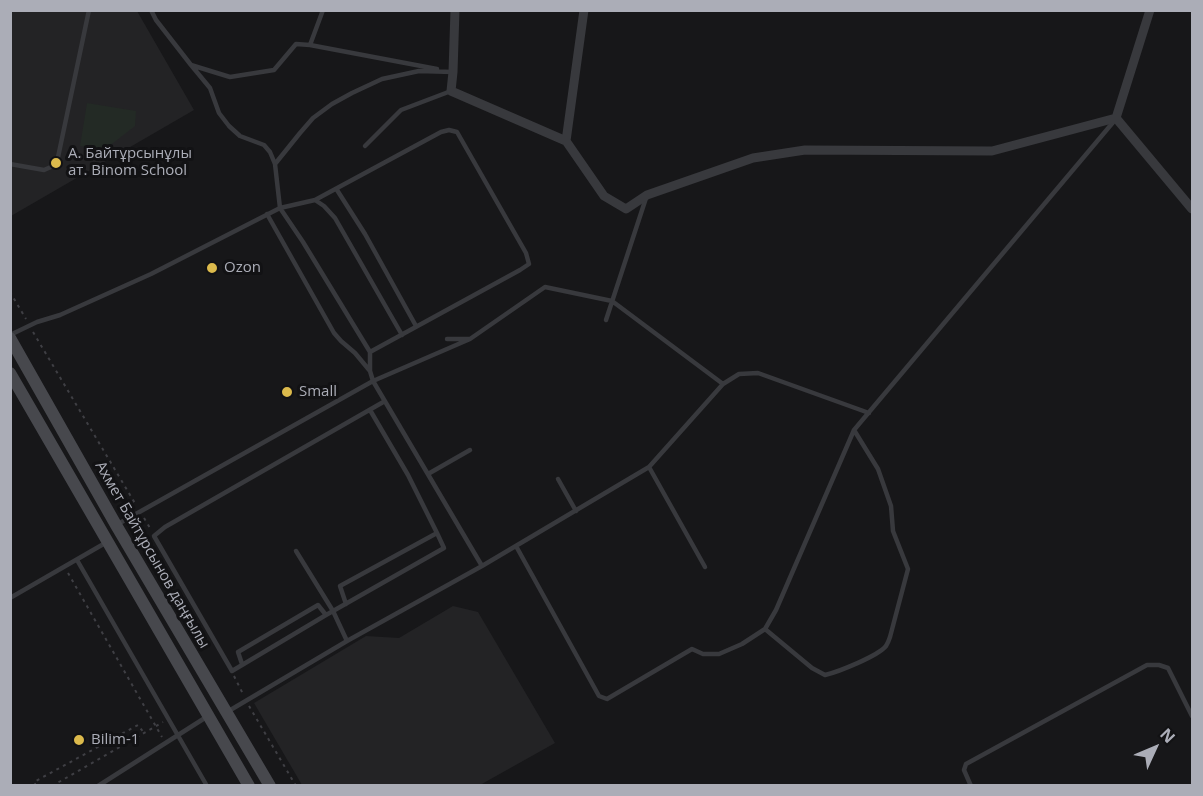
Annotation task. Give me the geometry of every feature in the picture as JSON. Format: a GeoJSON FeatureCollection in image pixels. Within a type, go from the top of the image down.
{"type":"FeatureCollection","features":[{"type":"Feature","properties":{"kind":"street"},"geometry":{"type":"LineString","coordinates":[[455,10],[451,91],[566,141],[604,196],[626,209],[647,195],[753,158],[805,150],[992,151],[1116,118]]}},
{"type":"Feature","properties":{"kind":"street"},"geometry":{"type":"LineString","coordinates":[[566,141],[584,10]]}},
{"type":"Feature","properties":{"kind":"street"},"geometry":{"type":"LineString","coordinates":[[1116,118],[1150,10]]}},
{"type":"Feature","properties":{"kind":"street"},"geometry":{"type":"LineString","coordinates":[[1116,118],[1192,209]]}},
{"type":"Feature","properties":{"kind":"street","name":"Ахмет Байтұрсынов даңғылы"},"geometry":{"type":"LineString","coordinates":[[10,336],[116,525],[270,786]]}},
{"type":"Feature","properties":{"kind":"street"},"geometry":{"type":"LineString","coordinates":[[10,373],[249,786]]}},
{"type":"Feature","properties":{"kind":"lane"},"geometry":{"type":"LineString","coordinates":[[10,164],[45,170],[57,162],[89,10]]}},
{"type":"Feature","properties":{"kind":"lane"},"geometry":{"type":"LineString","coordinates":[[151,10],[156,20],[210,88],[219,113],[229,126],[240,136],[264,145],[270,152],[276,164],[280,208],[370,352],[370,371],[373,381],[482,566]]}},
{"type":"Feature","properties":{"kind":"lane"},"geometry":{"type":"LineString","coordinates":[[310,45],[323,10]]}},
{"type":"Feature","properties":{"kind":"lane"},"geometry":{"type":"LineString","coordinates":[[191,65],[230,77],[274,70],[296,44],[453,72]]}},
{"type":"Feature","properties":{"kind":"lane"},"geometry":{"type":"LineString","coordinates":[[276,164],[313,118],[352,93],[382,79],[419,71],[453,72]]}},
{"type":"Feature","properties":{"kind":"lane"},"geometry":{"type":"LineString","coordinates":[[365,146],[402,110],[451,91]]}},
{"type":"Feature","properties":{"kind":"lane"},"geometry":{"type":"LineString","coordinates":[[516,546],[599,696],[607,699],[692,650],[703,654],[720,654],[742,644],[765,629],[776,610],[854,430],[1116,118]]}},
{"type":"Feature","properties":{"kind":"lane"},"geometry":{"type":"LineString","coordinates":[[10,336],[151,274],[280,208],[315,200],[337,190],[441,132],[449,130],[457,132],[526,254],[528,264],[370,352]]}},
{"type":"Feature","properties":{"kind":"lane"},"geometry":{"type":"LineString","coordinates":[[337,190],[365,234],[416,326]]}},
{"type":"Feature","properties":{"kind":"lane"},"geometry":{"type":"LineString","coordinates":[[606,320],[647,195]]}},
{"type":"Feature","properties":{"kind":"lane"},"geometry":{"type":"LineString","coordinates":[[315,200],[335,218],[402,335]]}},
{"type":"Feature","properties":{"kind":"lane"},"geometry":{"type":"LineString","coordinates":[[267,214],[334,333],[370,371]]}},
{"type":"Feature","properties":{"kind":"lane"},"geometry":{"type":"LineString","coordinates":[[116,525],[373,381],[470,339],[545,287],[612,301],[723,384]]}},
{"type":"Feature","properties":{"kind":"lane"},"geometry":{"type":"LineString","coordinates":[[447,339],[470,339]]}},
{"type":"Feature","properties":{"kind":"lane"},"geometry":{"type":"LineString","coordinates":[[227,712],[649,467],[723,384],[739,374],[758,373],[869,413]]}},
{"type":"Feature","properties":{"kind":"lane"},"geometry":{"type":"LineString","coordinates":[[370,410],[408,476],[444,548],[232,671],[154,536],[165,527],[385,401]]}},
{"type":"Feature","properties":{"kind":"lane"},"geometry":{"type":"LineString","coordinates":[[765,629],[812,668],[825,675],[838,672],[886,647],[908,569],[893,531],[891,506],[878,469],[854,430]]}},
{"type":"Feature","properties":{"kind":"lane"},"geometry":{"type":"LineString","coordinates":[[428,474],[470,450]]}},
{"type":"Feature","properties":{"kind":"lane"},"geometry":{"type":"LineString","coordinates":[[649,467],[705,567]]}},
{"type":"Feature","properties":{"kind":"lane"},"geometry":{"type":"LineString","coordinates":[[558,479],[576,511]]}},
{"type":"Feature","properties":{"kind":"lane"},"geometry":{"type":"LineString","coordinates":[[346,604],[340,586],[437,533]]}},
{"type":"Feature","properties":{"kind":"lane"},"geometry":{"type":"LineString","coordinates":[[10,598],[107,542]]}},
{"type":"Feature","properties":{"kind":"lane"},"geometry":{"type":"LineString","coordinates":[[296,551],[333,611],[347,641]]}},
{"type":"Feature","properties":{"kind":"lane"},"geometry":{"type":"LineString","coordinates":[[77,560],[207,786]]}},
{"type":"Feature","properties":{"kind":"lane"},"geometry":{"type":"LineString","coordinates":[[242,664],[238,652],[318,605],[326,615]]}},
{"type":"Feature","properties":{"kind":"lane"},"geometry":{"type":"LineString","coordinates":[[971,786],[964,770],[966,764],[1147,665],[1168,668],[1192,716]]}},
{"type":"Feature","properties":{"kind":"lane"},"geometry":{"type":"LineString","coordinates":[[98,786],[208,716]]}},
{"type":"Feature","properties":{"kind":"path"},"geometry":{"type":"LineString","coordinates":[[10,292],[154,536]]}},
{"type":"Feature","properties":{"kind":"path"},"geometry":{"type":"LineString","coordinates":[[65,567],[165,742]]}},
{"type":"Feature","properties":{"kind":"path"},"geometry":{"type":"LineString","coordinates":[[232,671],[246,701],[296,786]]}},
{"type":"Feature","properties":{"kind":"path"},"geometry":{"type":"LineString","coordinates":[[52,786],[168,719]]}},
{"type":"Feature","properties":{"kind":"path"},"geometry":{"type":"LineString","coordinates":[[36,786],[34,782],[138,725],[144,733]]}},
{"type":"Feature","properties":{"kind":"shaded area","name":"А. Байтұрсынұлы ат. Binom School"},"geometry":{"type":"Polygon","coordinates":[[[11,11],[137,11],[194,110],[11,216],[11,11]]]}},
{"type":"Feature","properties":{"kind":"shaded area"},"geometry":{"type":"Polygon","coordinates":[[[87,103],[136,111],[135,126],[104,150],[80,146],[87,103]]]}},
{"type":"Feature","properties":{"kind":"shaded area"},"geometry":{"type":"Polygon","coordinates":[[[453,606],[478,612],[555,743],[480,785],[302,785],[254,703],[366,636],[399,638],[453,606]]]}},
{"type":"Feature","properties":{"kind":"place","name":"А. Байтұрсынұлы ат. Binom School"},"geometry":{"type":"Point","coordinates":[56,163]}},
{"type":"Feature","properties":{"kind":"place","name":"Ozon"},"geometry":{"type":"Point","coordinates":[212,268]}},
{"type":"Feature","properties":{"kind":"place","name":"Small"},"geometry":{"type":"Point","coordinates":[287,392]}},
{"type":"Feature","properties":{"kind":"place","name":"Bilim-1"},"geometry":{"type":"Point","coordinates":[79,740]}}]}
